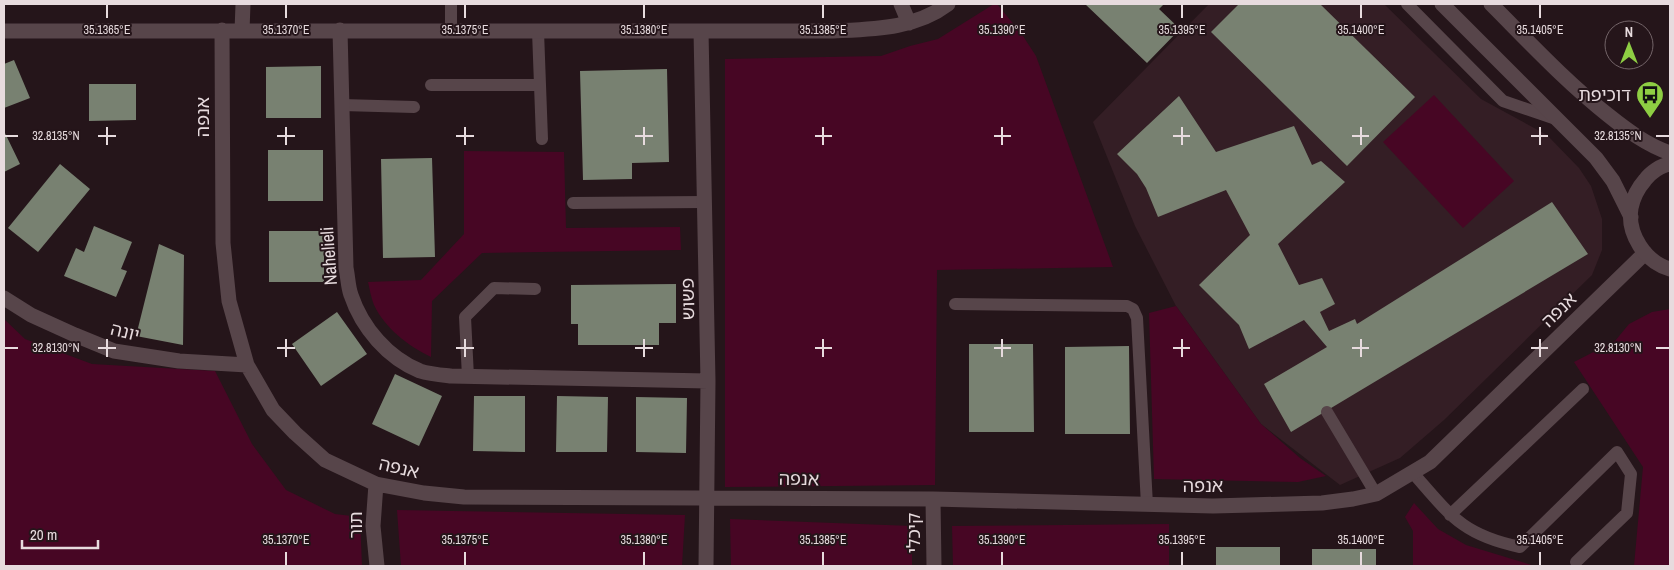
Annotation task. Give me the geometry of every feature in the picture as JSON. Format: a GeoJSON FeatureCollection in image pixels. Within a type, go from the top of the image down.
{"type":"FeatureCollection","features":[{"type":"Feature","properties":{"kind":"street"},"geometry":{"type":"LineString","coordinates":[[242,31],[243,4]]}},
{"type":"Feature","properties":{"kind":"street"},"geometry":{"type":"LineString","coordinates":[[900,4],[909,23]]}},
{"type":"Feature","properties":{"kind":"street"},"geometry":{"type":"LineString","coordinates":[[4,31],[851,30],[878,29],[909,23],[948,4]]}},
{"type":"Feature","properties":{"kind":"street"},"geometry":{"type":"LineString","coordinates":[[1442,4],[1596,158],[1613,181],[1631,216]]}},
{"type":"Feature","properties":{"kind":"street"},"geometry":{"type":"LineString","coordinates":[[1491,4],[1560,74],[1594,104],[1652,147],[1670,153]]}},
{"type":"Feature","properties":{"kind":"street","name":"אנפה"},"geometry":{"type":"LineString","coordinates":[[222,30],[223,243],[229,301],[247,365],[274,410],[295,433],[325,460],[376,484],[424,493],[464,497],[933,499],[1213,506],[1322,503],[1353,500],[1376,494],[1430,462],[1645,253]]}},
{"type":"Feature","properties":{"kind":"street","name":"Nahelieli"},"geometry":{"type":"LineString","coordinates":[[340,30],[346,268],[350,294],[358,312],[383,347],[420,371],[451,376],[708,381]]}},
{"type":"Feature","properties":{"kind":"street","name":"פשוש"},"geometry":{"type":"LineString","coordinates":[[701,31],[708,381],[706,566]]}},
{"type":"Feature","properties":{"kind":"street"},"geometry":{"type":"LineString","coordinates":[[1670,164],[1666,164],[1649,174],[1637,190],[1631,208],[1632,228],[1638,244],[1650,258],[1670,269]]}},
{"type":"Feature","properties":{"kind":"street","name":"יונה"},"geometry":{"type":"LineString","coordinates":[[4,298],[31,314],[114,351],[178,361],[247,365]]}},
{"type":"Feature","properties":{"kind":"street","name":"תור"},"geometry":{"type":"LineString","coordinates":[[376,484],[373,526],[377,566]]}},
{"type":"Feature","properties":{"kind":"street","name":"קיכלי"},"geometry":{"type":"LineString","coordinates":[[933,499],[934,566]]}},
{"type":"Feature","properties":{"kind":"lane"},"geometry":{"type":"LineString","coordinates":[[451,4],[451,31]]}},
{"type":"Feature","properties":{"kind":"lane"},"geometry":{"type":"LineString","coordinates":[[1407,4],[1503,101],[1558,119]]}},
{"type":"Feature","properties":{"kind":"lane"},"geometry":{"type":"LineString","coordinates":[[538,31],[542,139]]}},
{"type":"Feature","properties":{"kind":"lane"},"geometry":{"type":"LineString","coordinates":[[432,85],[540,85]]}},
{"type":"Feature","properties":{"kind":"lane"},"geometry":{"type":"LineString","coordinates":[[342,104],[414,107]]}},
{"type":"Feature","properties":{"kind":"lane"},"geometry":{"type":"LineString","coordinates":[[573,202],[704,202]]}},
{"type":"Feature","properties":{"kind":"lane"},"geometry":{"type":"LineString","coordinates":[[468,377],[466,318],[494,288],[535,289]]}},
{"type":"Feature","properties":{"kind":"lane"},"geometry":{"type":"LineString","coordinates":[[955,304],[1127,306],[1133,309],[1137,318],[1148,505]]}},
{"type":"Feature","properties":{"kind":"lane"},"geometry":{"type":"LineString","coordinates":[[1450,515],[1583,389]]}},
{"type":"Feature","properties":{"kind":"lane"},"geometry":{"type":"LineString","coordinates":[[1327,412],[1376,494]]}},
{"type":"Feature","properties":{"kind":"lane"},"geometry":{"type":"LineString","coordinates":[[1412,473],[1450,515],[1472,532],[1495,542],[1520,547],[1617,452],[1631,474],[1628,513],[1576,562]]}},
{"type":"Feature","properties":{"kind":"shaded area"},"geometry":{"type":"Polygon","coordinates":[[[994,4],[997,4],[1021,33],[1036,56],[1113,267],[937,270],[935,485],[725,487],[725,59],[881,56],[938,39],[994,4]]]}},
{"type":"Feature","properties":{"kind":"shaded area"},"geometry":{"type":"Polygon","coordinates":[[[1209,4],[1384,4],[1481,99],[1547,135],[1579,168],[1591,186],[1602,219],[1602,250],[1592,275],[1444,420],[1400,458],[1340,485],[1261,424],[1176,306],[1135,226],[1093,122],[1209,4]]]}},
{"type":"Feature","properties":{"kind":"shaded area"},"geometry":{"type":"Polygon","coordinates":[[[1434,95],[1514,181],[1463,228],[1383,142],[1434,95]]]}},
{"type":"Feature","properties":{"kind":"shaded area"},"geometry":{"type":"Polygon","coordinates":[[[464,151],[564,152],[566,228],[680,227],[681,250],[482,253],[432,301],[431,357],[398,336],[384,321],[374,305],[368,282],[421,280],[464,234],[464,151]]]}},
{"type":"Feature","properties":{"kind":"shaded area"},"geometry":{"type":"Polygon","coordinates":[[[1176,306],[1261,424],[1300,458],[1326,476],[1298,482],[1154,479],[1149,313],[1176,306]]]}},
{"type":"Feature","properties":{"kind":"shaded area"},"geometry":{"type":"Polygon","coordinates":[[[1670,309],[1670,566],[1634,566],[1643,467],[1574,362],[1615,341],[1629,324],[1652,312],[1670,309]]]}},
{"type":"Feature","properties":{"kind":"shaded area"},"geometry":{"type":"Polygon","coordinates":[[[4,319],[25,339],[92,364],[215,371],[252,444],[286,490],[335,514],[360,517],[362,566],[4,566],[4,319]]]}},
{"type":"Feature","properties":{"kind":"shaded area"},"geometry":{"type":"Polygon","coordinates":[[[1414,503],[1438,529],[1466,545],[1535,566],[1413,566],[1413,531],[1405,517],[1414,503]]]}},
{"type":"Feature","properties":{"kind":"shaded area"},"geometry":{"type":"Polygon","coordinates":[[[397,510],[685,515],[682,566],[401,566],[397,510]]]}},
{"type":"Feature","properties":{"kind":"shaded area"},"geometry":{"type":"Polygon","coordinates":[[[730,519],[912,526],[912,566],[731,566],[730,519]]]}},
{"type":"Feature","properties":{"kind":"shaded area"},"geometry":{"type":"Polygon","coordinates":[[[1169,524],[1169,566],[953,566],[952,526],[1169,524]]]}},
{"type":"Feature","properties":{"kind":"building"},"geometry":{"type":"Polygon","coordinates":[[[1085,4],[1164,4],[1159,9],[1180,29],[1147,63],[1085,4]]]}},
{"type":"Feature","properties":{"kind":"building"},"geometry":{"type":"Polygon","coordinates":[[[1239,4],[1320,4],[1415,97],[1347,166],[1211,32],[1239,4]]]}},
{"type":"Feature","properties":{"kind":"building"},"geometry":{"type":"Polygon","coordinates":[[[14,60],[30,98],[4,108],[4,64],[14,60]]]}},
{"type":"Feature","properties":{"kind":"building"},"geometry":{"type":"Polygon","coordinates":[[[321,66],[321,118],[266,118],[266,67],[321,66]]]}},
{"type":"Feature","properties":{"kind":"building"},"geometry":{"type":"Polygon","coordinates":[[[667,69],[669,162],[632,163],[632,179],[583,180],[580,71],[667,69]]]}},
{"type":"Feature","properties":{"kind":"building"},"geometry":{"type":"Polygon","coordinates":[[[89,84],[136,84],[136,120],[89,121],[89,84]]]}},
{"type":"Feature","properties":{"kind":"building"},"geometry":{"type":"Polygon","coordinates":[[[1179,96],[1216,152],[1294,126],[1312,165],[1321,161],[1345,182],[1278,244],[1299,285],[1322,278],[1335,304],[1320,312],[1329,331],[1355,319],[1357,324],[1552,202],[1588,254],[1291,432],[1264,384],[1327,347],[1304,320],[1249,349],[1239,325],[1199,285],[1250,235],[1226,190],[1158,217],[1146,188],[1137,174],[1117,154],[1179,96]]]}},
{"type":"Feature","properties":{"kind":"building"},"geometry":{"type":"Polygon","coordinates":[[[4,131],[20,164],[4,172],[4,131]]]}},
{"type":"Feature","properties":{"kind":"building"},"geometry":{"type":"Polygon","coordinates":[[[268,150],[323,150],[323,201],[268,201],[268,150]]]}},
{"type":"Feature","properties":{"kind":"building"},"geometry":{"type":"Polygon","coordinates":[[[432,158],[435,257],[383,258],[381,159],[432,158]]]}},
{"type":"Feature","properties":{"kind":"building"},"geometry":{"type":"Polygon","coordinates":[[[60,164],[90,189],[38,252],[8,228],[60,164]]]}},
{"type":"Feature","properties":{"kind":"building"},"geometry":{"type":"Polygon","coordinates":[[[94,226],[132,242],[121,269],[127,271],[116,297],[64,276],[76,248],[84,252],[94,226]]]}},
{"type":"Feature","properties":{"kind":"building"},"geometry":{"type":"Polygon","coordinates":[[[269,231],[324,231],[324,282],[269,282],[269,231]]]}},
{"type":"Feature","properties":{"kind":"building"},"geometry":{"type":"Polygon","coordinates":[[[159,244],[184,255],[183,345],[136,336],[159,244]]]}},
{"type":"Feature","properties":{"kind":"building"},"geometry":{"type":"Polygon","coordinates":[[[676,284],[676,323],[659,323],[659,345],[578,345],[578,324],[571,324],[571,285],[676,284]]]}},
{"type":"Feature","properties":{"kind":"building"},"geometry":{"type":"Polygon","coordinates":[[[337,312],[367,354],[321,386],[292,344],[337,312]]]}},
{"type":"Feature","properties":{"kind":"building"},"geometry":{"type":"Polygon","coordinates":[[[969,344],[1033,344],[1034,432],[969,432],[969,344]]]}},
{"type":"Feature","properties":{"kind":"building"},"geometry":{"type":"Polygon","coordinates":[[[1129,346],[1130,434],[1065,434],[1065,347],[1129,346]]]}},
{"type":"Feature","properties":{"kind":"building"},"geometry":{"type":"Polygon","coordinates":[[[395,374],[442,396],[419,446],[372,424],[395,374]]]}},
{"type":"Feature","properties":{"kind":"building"},"geometry":{"type":"Polygon","coordinates":[[[474,396],[525,396],[525,452],[473,451],[474,396]]]}},
{"type":"Feature","properties":{"kind":"building"},"geometry":{"type":"Polygon","coordinates":[[[557,396],[608,397],[607,452],[556,452],[557,396]]]}},
{"type":"Feature","properties":{"kind":"building"},"geometry":{"type":"Polygon","coordinates":[[[636,397],[687,398],[686,453],[636,452],[636,397]]]}},
{"type":"Feature","properties":{"kind":"building"},"geometry":{"type":"Polygon","coordinates":[[[1216,547],[1280,547],[1280,566],[1216,566],[1216,547]]]}},
{"type":"Feature","properties":{"kind":"building"},"geometry":{"type":"Polygon","coordinates":[[[1312,549],[1376,549],[1376,566],[1312,566],[1312,549]]]}},
{"type":"Feature","properties":{"kind":"place","name":"דוכיפת"},"geometry":{"type":"Point","coordinates":[1650,119]}}]}
